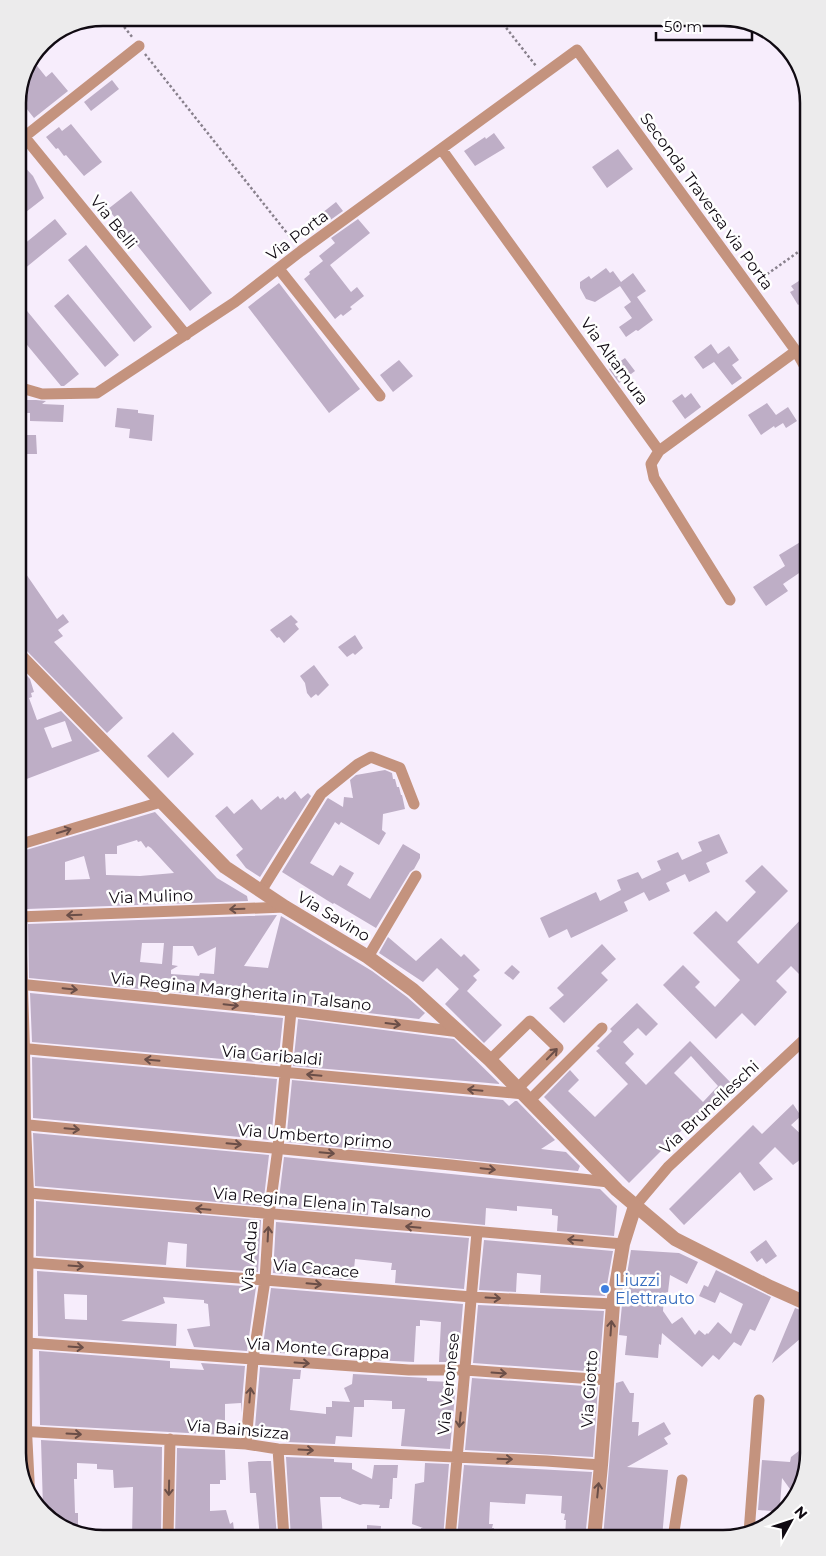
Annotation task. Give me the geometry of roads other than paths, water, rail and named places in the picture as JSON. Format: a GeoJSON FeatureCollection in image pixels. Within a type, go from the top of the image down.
{"type":"FeatureCollection","features":[{"type":"Feature","properties":{"kind":"street"},"geometry":{"type":"LineString","coordinates":[[26,131],[139,46]]}},
{"type":"Feature","properties":{"kind":"street","name":"Via Porta"},"geometry":{"type":"LineString","coordinates":[[26,389],[42,394],[97,393],[235,302],[301,251],[577,50]]}},
{"type":"Feature","properties":{"kind":"street","name":"Seconda Traversa via Porta"},"geometry":{"type":"LineString","coordinates":[[577,50],[800,358]]}},
{"type":"Feature","properties":{"kind":"street","name":"Via Belli"},"geometry":{"type":"LineString","coordinates":[[26,143],[186,335]]}},
{"type":"Feature","properties":{"kind":"street","name":"Via Altamura"},"geometry":{"type":"LineString","coordinates":[[442,150],[659,451]]}},
{"type":"Feature","properties":{"kind":"street"},"geometry":{"type":"LineString","coordinates":[[279,269],[380,396]]}},
{"type":"Feature","properties":{"kind":"street"},"geometry":{"type":"LineString","coordinates":[[730,600],[654,478],[651,464],[659,451],[796,351]]}},
{"type":"Feature","properties":{"kind":"street","name":"Via Savino"},"geometry":{"type":"LineString","coordinates":[[26,662],[225,866],[285,908],[368,957],[413,990],[490,1060],[608,1182],[675,1239],[800,1300]]}},
{"type":"Feature","properties":{"kind":"street"},"geometry":{"type":"LineString","coordinates":[[261,891],[321,794],[358,764],[371,757],[400,768],[414,804]]}},
{"type":"Feature","properties":{"kind":"street"},"geometry":{"type":"LineString","coordinates":[[26,843],[161,802]]}},
{"type":"Feature","properties":{"kind":"street"},"geometry":{"type":"LineString","coordinates":[[368,957],[416,876]]}},
{"type":"Feature","properties":{"kind":"street","name":"Via Mulino"},"geometry":{"type":"LineString","coordinates":[[26,917],[285,908]]}},
{"type":"Feature","properties":{"kind":"street","name":"Via Regina Margherita in Talsano"},"geometry":{"type":"LineString","coordinates":[[26,986],[291,1011],[460,1032]]}},
{"type":"Feature","properties":{"kind":"street","name":"Via Adua"},"geometry":{"type":"LineString","coordinates":[[246,1444],[253,1360],[265,1280],[269,1214],[278,1148],[291,1011]]}},
{"type":"Feature","properties":{"kind":"street"},"geometry":{"type":"LineString","coordinates":[[490,1060],[530,1021],[558,1048],[524,1094]]}},
{"type":"Feature","properties":{"kind":"street"},"geometry":{"type":"LineString","coordinates":[[524,1094],[602,1028]]}},
{"type":"Feature","properties":{"kind":"street","name":"Via Brunelleschi"},"geometry":{"type":"LineString","coordinates":[[635,1206],[668,1167],[800,1043]]}},
{"type":"Feature","properties":{"kind":"street","name":"Via Garibaldi"},"geometry":{"type":"LineString","coordinates":[[26,1049],[524,1094]]}},
{"type":"Feature","properties":{"kind":"street","name":"Via Umberto primo"},"geometry":{"type":"LineString","coordinates":[[26,1124],[608,1182]]}},
{"type":"Feature","properties":{"kind":"street","name":"Via Regina Elena in Talsano"},"geometry":{"type":"LineString","coordinates":[[26,1192],[623,1244]]}},
{"type":"Feature","properties":{"kind":"street","name":"Via Giotto"},"geometry":{"type":"LineString","coordinates":[[595,1530],[608,1380],[612,1304],[623,1244],[635,1206]]}},
{"type":"Feature","properties":{"kind":"street","name":"Via Veronese"},"geometry":{"type":"LineString","coordinates":[[451,1530],[477,1232]]}},
{"type":"Feature","properties":{"kind":"street","name":"Via Cacace"},"geometry":{"type":"LineString","coordinates":[[26,1263],[472,1297],[612,1304]]}},
{"type":"Feature","properties":{"kind":"street","name":"Via Monte Grappa"},"geometry":{"type":"LineString","coordinates":[[26,1343],[409,1370],[465,1370],[608,1380]]}},
{"type":"Feature","properties":{"kind":"street"},"geometry":{"type":"LineString","coordinates":[[750,1525],[760,1400]]}},
{"type":"Feature","properties":{"kind":"street","name":"Via Bainsizza"},"geometry":{"type":"LineString","coordinates":[[26,1431],[246,1444],[278,1449],[601,1465]]}},
{"type":"Feature","properties":{"kind":"street"},"geometry":{"type":"LineString","coordinates":[[168,1530],[170,1439]]}},
{"type":"Feature","properties":{"kind":"street"},"geometry":{"type":"LineString","coordinates":[[278,1449],[283,1530]]}},
{"type":"Feature","properties":{"kind":"street"},"geometry":{"type":"LineString","coordinates":[[674,1530],[682,1480]]}},
{"type":"Feature","properties":{"kind":"place","name":"Liuzzi Elettrauto"},"geometry":{"type":"Point","coordinates":[605,1289]}}]}
